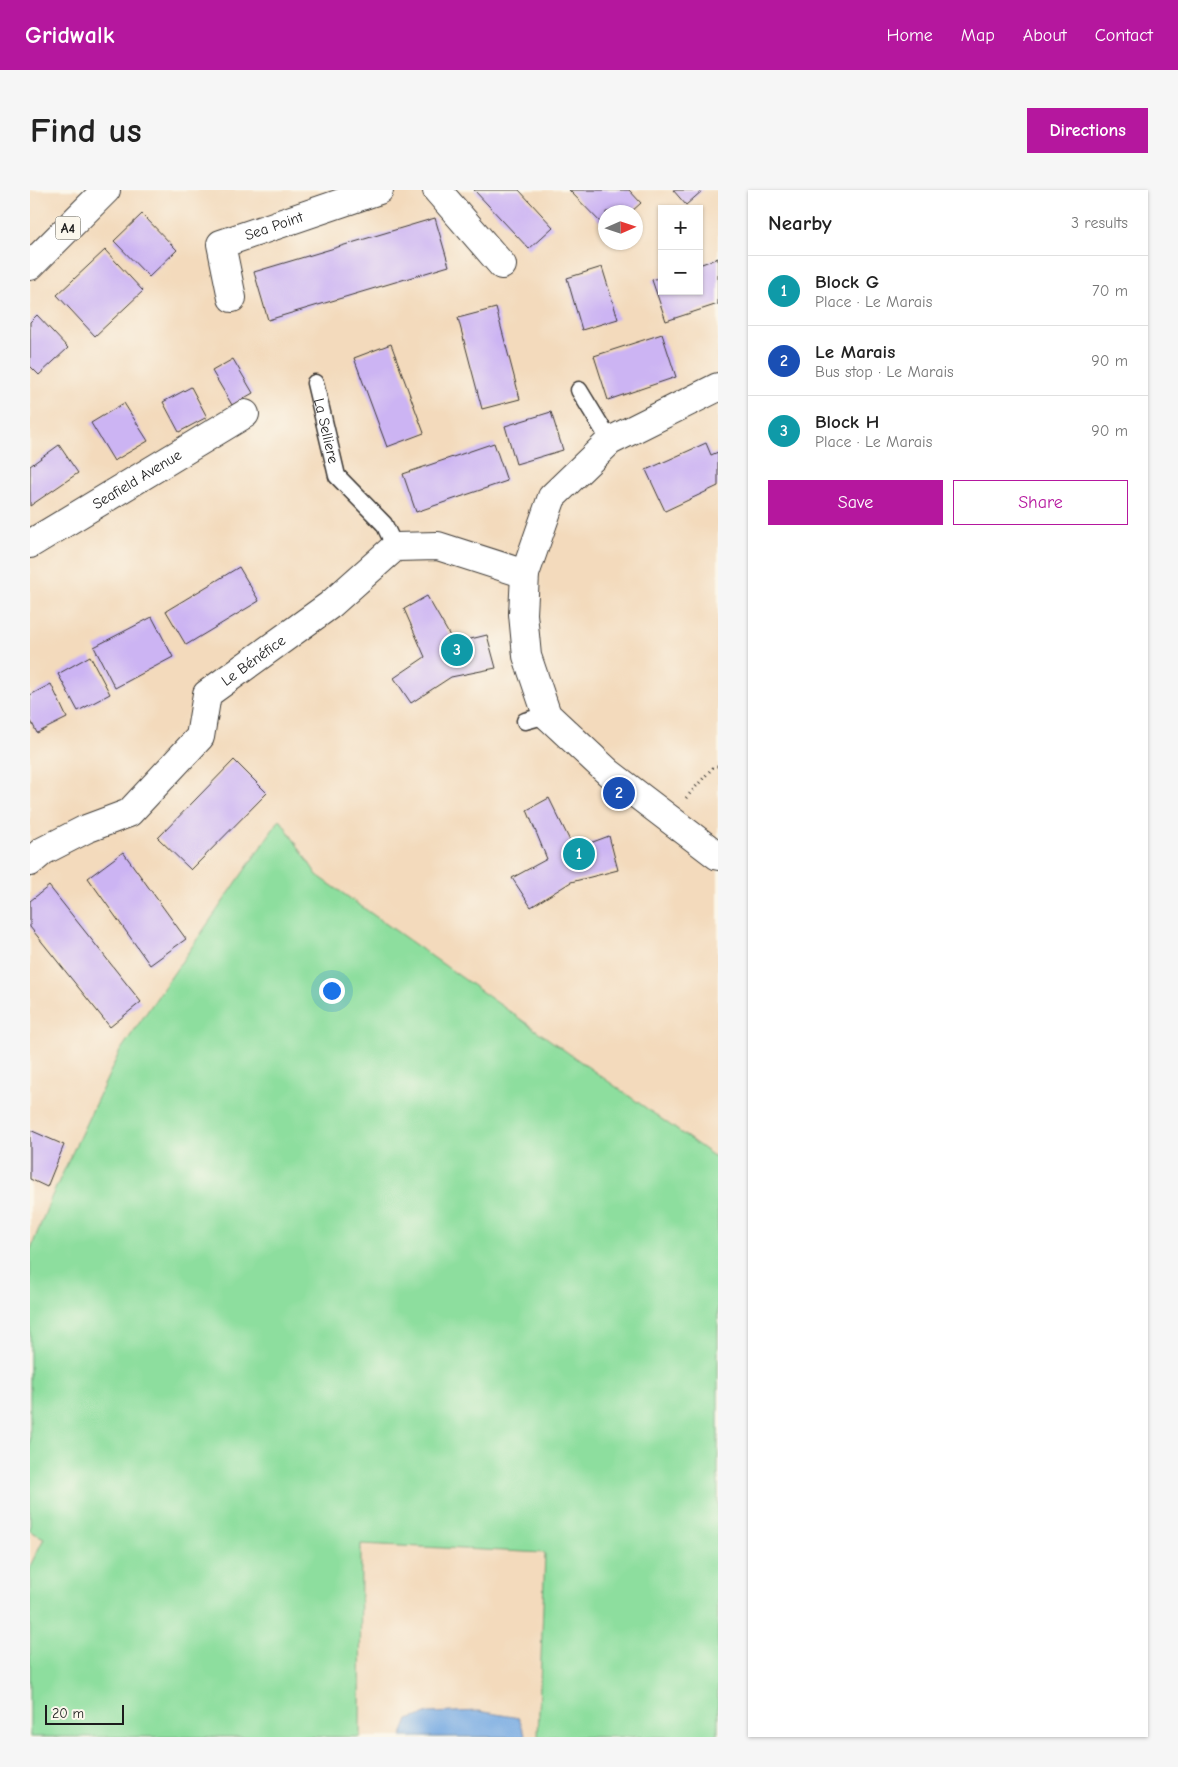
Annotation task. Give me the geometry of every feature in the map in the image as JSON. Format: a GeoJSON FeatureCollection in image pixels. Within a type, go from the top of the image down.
{"type":"FeatureCollection","features":[{"type":"Feature","properties":{"kind":"street","name":"A4"},"geometry":{"type":"LineString","coordinates":[[30,266],[106,190]]}},
{"type":"Feature","properties":{"kind":"street","name":"Sea Point"},"geometry":{"type":"LineString","coordinates":[[232,298],[221,244],[379,190]]}},
{"type":"Feature","properties":{"kind":"street"},"geometry":{"type":"LineString","coordinates":[[437,190],[502,265]]}},
{"type":"Feature","properties":{"kind":"street"},"geometry":{"type":"LineString","coordinates":[[718,387],[610,441],[552,497],[525,574],[523,614],[536,718],[718,856]]}},
{"type":"Feature","properties":{"kind":"street","name":"Seafield Avenue"},"geometry":{"type":"LineString","coordinates":[[30,544],[245,414]]}},
{"type":"Feature","properties":{"kind":"street"},"geometry":{"type":"LineString","coordinates":[[395,547],[438,546],[525,574]]}},
{"type":"Feature","properties":{"kind":"street","name":"Le Bénéfice"},"geometry":{"type":"LineString","coordinates":[[30,862],[43,851],[86,829],[129,813],[200,737],[208,694],[330,605],[395,547]]}},
{"type":"Feature","properties":{"kind":"lane","name":"La Selliere"},"geometry":{"type":"LineString","coordinates":[[315,383],[336,476],[384,524],[395,547]]}},
{"type":"Feature","properties":{"kind":"lane"},"geometry":{"type":"LineString","coordinates":[[579,390],[610,441]]}},
{"type":"Feature","properties":{"kind":"path"},"geometry":{"type":"LineString","coordinates":[[668,819],[714,766],[718,766]]}},
{"type":"Feature","properties":{"kind":"green space"},"geometry":{"type":"Polygon","coordinates":[[[280,819],[317,875],[718,1159],[718,1737],[538,1737],[545,1553],[361,1544],[360,1737],[30,1737],[30,1566],[44,1538],[30,1531],[30,1251],[51,1198],[120,1051],[280,819]]]}},
{"type":"Feature","properties":{"kind":"water"},"geometry":{"type":"Polygon","coordinates":[[[479,1711],[519,1718],[526,1737],[401,1737],[408,1720],[428,1713],[479,1711]]]}},
{"type":"Feature","properties":{"kind":"building"},"geometry":{"type":"Polygon","coordinates":[[[474,190],[519,190],[553,227],[529,249],[474,190]]]}},
{"type":"Feature","properties":{"kind":"building"},"geometry":{"type":"Polygon","coordinates":[[[569,190],[629,190],[641,203],[639,205],[598,205],[598,220],[569,190]]]}},
{"type":"Feature","properties":{"kind":"building"},"geometry":{"type":"Polygon","coordinates":[[[673,190],[703,190],[686,205],[673,190]]]}},
{"type":"Feature","properties":{"kind":"building"},"geometry":{"type":"Polygon","coordinates":[[[142,214],[177,250],[149,277],[114,241],[142,214]]]}},
{"type":"Feature","properties":{"kind":"building"},"geometry":{"type":"Polygon","coordinates":[[[435,218],[449,266],[268,320],[254,272],[435,218]]]}},
{"type":"Feature","properties":{"kind":"building"},"geometry":{"type":"Polygon","coordinates":[[[105,250],[143,291],[95,336],[57,295],[105,250]]]}},
{"type":"Feature","properties":{"kind":"building"},"geometry":{"type":"Polygon","coordinates":[[[718,258],[718,304],[666,321],[652,280],[658,278],[658,295],[703,295],[703,264],[718,258]]]}},
{"type":"Feature","properties":{"kind":"building"},"geometry":{"type":"Polygon","coordinates":[[[602,267],[618,319],[582,330],[567,278],[602,267]]]}},
{"type":"Feature","properties":{"kind":"building"},"geometry":{"type":"Polygon","coordinates":[[[496,308],[520,399],[482,409],[458,318],[496,308]]]}},
{"type":"Feature","properties":{"kind":"building"},"geometry":{"type":"Polygon","coordinates":[[[37,315],[68,348],[39,375],[30,366],[30,322],[37,315]]]}},
{"type":"Feature","properties":{"kind":"building"},"geometry":{"type":"Polygon","coordinates":[[[662,334],[676,377],[608,400],[594,356],[662,334]]]}},
{"type":"Feature","properties":{"kind":"building"},"geometry":{"type":"Polygon","coordinates":[[[391,344],[424,433],[387,447],[354,358],[391,344]]]}},
{"type":"Feature","properties":{"kind":"building"},"geometry":{"type":"Polygon","coordinates":[[[233,359],[253,393],[232,405],[212,371],[233,359]]]}},
{"type":"Feature","properties":{"kind":"building"},"geometry":{"type":"Polygon","coordinates":[[[191,387],[207,417],[179,432],[163,402],[191,387]]]}},
{"type":"Feature","properties":{"kind":"building"},"geometry":{"type":"Polygon","coordinates":[[[124,403],[148,441],[114,461],[91,423],[124,403]]]}},
{"type":"Feature","properties":{"kind":"building"},"geometry":{"type":"Polygon","coordinates":[[[551,412],[563,450],[516,464],[505,426],[551,412]]]}},
{"type":"Feature","properties":{"kind":"building"},"geometry":{"type":"Polygon","coordinates":[[[494,443],[507,481],[416,512],[403,474],[494,443]]]}},
{"type":"Feature","properties":{"kind":"building"},"geometry":{"type":"Polygon","coordinates":[[[706,443],[711,455],[718,452],[718,486],[665,511],[646,470],[706,443]]]}},
{"type":"Feature","properties":{"kind":"building"},"geometry":{"type":"Polygon","coordinates":[[[59,445],[78,473],[30,506],[30,466],[59,445]]]}},
{"type":"Feature","properties":{"kind":"building"},"geometry":{"type":"Polygon","coordinates":[[[239,567],[259,601],[186,645],[166,611],[239,567]]]}},
{"type":"Feature","properties":{"kind":"building"},"geometry":{"type":"Polygon","coordinates":[[[427,596],[454,643],[487,635],[496,668],[451,677],[411,703],[394,678],[425,657],[404,609],[427,596]]]}},
{"type":"Feature","properties":{"kind":"building"},"geometry":{"type":"Polygon","coordinates":[[[152,617],[173,657],[115,688],[94,647],[152,617]]]}},
{"type":"Feature","properties":{"kind":"building"},"geometry":{"type":"Polygon","coordinates":[[[90,656],[110,694],[78,711],[58,674],[90,656]]]}},
{"type":"Feature","properties":{"kind":"building"},"geometry":{"type":"Polygon","coordinates":[[[51,684],[67,718],[37,733],[30,719],[30,695],[51,684]]]}},
{"type":"Feature","properties":{"kind":"building"},"geometry":{"type":"Polygon","coordinates":[[[234,760],[267,793],[191,870],[158,838],[234,760]]]}},
{"type":"Feature","properties":{"kind":"building"},"geometry":{"type":"Polygon","coordinates":[[[549,798],[574,849],[609,836],[618,870],[571,882],[531,907],[512,878],[547,859],[527,810],[549,798]]]}},
{"type":"Feature","properties":{"kind":"building"},"geometry":{"type":"Polygon","coordinates":[[[123,852],[186,939],[150,965],[88,878],[123,852]]]}},
{"type":"Feature","properties":{"kind":"building"},"geometry":{"type":"Polygon","coordinates":[[[49,886],[141,1002],[110,1027],[30,927],[30,901],[49,886]]]}},
{"type":"Feature","properties":{"kind":"building"},"geometry":{"type":"Polygon","coordinates":[[[30,1130],[64,1145],[47,1187],[30,1179],[30,1130]]]}},
{"type":"Feature","properties":{"kind":"place","name":"Block H"},"geometry":{"type":"Point","coordinates":[457,650]}},
{"type":"Feature","properties":{"kind":"place","name":"Le Marais"},"geometry":{"type":"Point","coordinates":[619,793]}},
{"type":"Feature","properties":{"kind":"place","name":"Block G"},"geometry":{"type":"Point","coordinates":[579,854]}}]}
